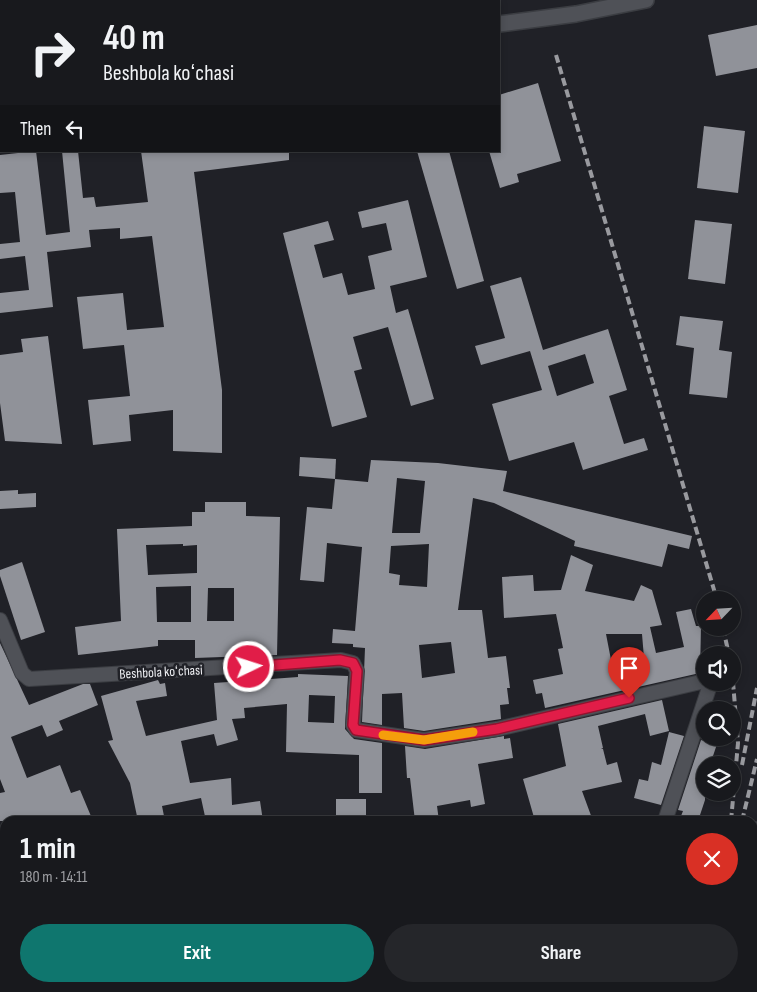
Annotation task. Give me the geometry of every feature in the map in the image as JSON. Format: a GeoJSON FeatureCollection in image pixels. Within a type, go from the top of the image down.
{"type":"FeatureCollection","features":[{"type":"Feature","properties":{"kind":"main road"},"geometry":{"type":"LineString","coordinates":[[500,24],[576,14],[646,0]]}},
{"type":"Feature","properties":{"kind":"street","name":"Beshbola koʻchasi"},"geometry":{"type":"LineString","coordinates":[[0,620],[22,673],[29,679],[340,660],[353,663],[357,671],[353,725],[356,730],[424,740],[497,729],[696,683]]}},
{"type":"Feature","properties":{"kind":"street"},"geometry":{"type":"LineString","coordinates":[[667,816],[708,691]]}},
{"type":"Feature","properties":{"kind":"building"},"geometry":{"type":"Polygon","coordinates":[[[757,25],[757,68],[716,76],[708,35],[757,25]]]}},
{"type":"Feature","properties":{"kind":"building"},"geometry":{"type":"Polygon","coordinates":[[[538,83],[561,161],[517,174],[519,182],[500,188],[489,152],[500,152],[500,95],[538,83]]]}},
{"type":"Feature","properties":{"kind":"building"},"geometry":{"type":"Polygon","coordinates":[[[704,126],[745,131],[738,193],[697,188],[704,126]]]}},
{"type":"Feature","properties":{"kind":"building"},"geometry":{"type":"Polygon","coordinates":[[[36,152],[46,235],[70,232],[62,152],[78,152],[83,198],[94,197],[96,207],[148,202],[141,152],[289,152],[289,160],[194,172],[222,390],[222,453],[173,451],[173,410],[129,415],[131,441],[93,445],[88,400],[130,396],[124,345],[83,349],[77,297],[123,293],[127,330],[164,327],[152,236],[120,239],[120,228],[89,230],[91,247],[47,252],[53,307],[0,313],[0,293],[29,290],[25,256],[0,259],[0,244],[20,242],[15,192],[0,193],[0,155],[36,152]]]}},
{"type":"Feature","properties":{"kind":"building"},"geometry":{"type":"Polygon","coordinates":[[[417,152],[449,152],[484,281],[457,289],[417,152]]]}},
{"type":"Feature","properties":{"kind":"building"},"geometry":{"type":"Polygon","coordinates":[[[408,200],[427,277],[390,286],[396,313],[408,309],[434,399],[411,406],[388,327],[353,337],[362,369],[354,371],[367,417],[332,427],[283,233],[328,221],[334,240],[314,245],[323,278],[342,273],[348,295],[375,289],[368,256],[392,250],[386,223],[362,228],[358,212],[408,200]]]}},
{"type":"Feature","properties":{"kind":"building"},"geometry":{"type":"Polygon","coordinates":[[[695,220],[732,224],[725,284],[688,279],[695,220]]]}},
{"type":"Feature","properties":{"kind":"building"},"geometry":{"type":"Polygon","coordinates":[[[521,277],[543,350],[608,329],[627,390],[609,396],[624,444],[644,438],[648,450],[583,470],[574,442],[509,461],[492,404],[542,390],[530,351],[481,365],[475,346],[505,338],[490,286],[521,277]],[[585,354],[548,366],[557,396],[594,383],[585,354]]]}},
{"type":"Feature","properties":{"kind":"building"},"geometry":{"type":"Polygon","coordinates":[[[680,316],[723,321],[719,350],[732,352],[727,398],[689,394],[694,348],[676,345],[680,316]]]}},
{"type":"Feature","properties":{"kind":"building"},"geometry":{"type":"Polygon","coordinates":[[[48,336],[62,444],[5,441],[0,403],[0,355],[23,352],[21,339],[48,336]]]}},
{"type":"Feature","properties":{"kind":"building"},"geometry":{"type":"Polygon","coordinates":[[[300,457],[336,459],[335,479],[299,476],[300,457]]]}},
{"type":"Feature","properties":{"kind":"building"},"geometry":{"type":"Polygon","coordinates":[[[371,460],[438,463],[507,471],[503,491],[692,536],[689,549],[668,544],[662,567],[574,546],[575,541],[494,503],[473,498],[458,610],[482,610],[488,658],[506,656],[510,688],[507,688],[509,704],[500,705],[501,719],[424,731],[404,728],[402,693],[382,694],[382,725],[362,722],[365,648],[353,647],[353,644],[332,643],[333,629],[355,631],[362,547],[327,543],[324,582],[300,580],[307,507],[332,509],[335,479],[368,482],[371,460]],[[397,478],[392,533],[420,533],[425,481],[397,478]],[[429,544],[391,546],[389,573],[400,575],[399,585],[427,587],[429,544]],[[451,642],[419,645],[422,678],[455,673],[451,642]]]}},
{"type":"Feature","properties":{"kind":"building"},"geometry":{"type":"Polygon","coordinates":[[[18,490],[18,494],[36,493],[36,507],[0,509],[0,491],[18,490]]]}},
{"type":"Feature","properties":{"kind":"building"},"geometry":{"type":"Polygon","coordinates":[[[205,502],[246,502],[246,516],[280,517],[277,655],[195,658],[195,640],[158,640],[158,646],[78,655],[75,627],[121,621],[117,529],[192,526],[192,512],[205,512],[205,502]],[[183,544],[146,545],[148,575],[197,573],[197,545],[183,546],[183,544]],[[191,586],[156,587],[157,622],[191,622],[191,586]],[[208,588],[207,621],[234,621],[234,588],[208,588]]]}},
{"type":"Feature","properties":{"kind":"building"},"geometry":{"type":"Polygon","coordinates":[[[571,555],[593,565],[585,591],[634,601],[641,585],[652,590],[662,625],[650,627],[656,653],[684,647],[676,612],[691,609],[696,626],[696,636],[701,636],[701,646],[696,646],[696,674],[545,708],[542,693],[536,694],[533,680],[563,674],[558,649],[563,648],[556,614],[504,618],[502,577],[533,575],[534,591],[561,590],[571,555]],[[606,634],[612,665],[644,658],[642,634],[606,634]]]}},
{"type":"Feature","properties":{"kind":"building"},"geometry":{"type":"Polygon","coordinates":[[[22,562],[45,632],[21,640],[0,576],[0,570],[22,562]]]}},
{"type":"Feature","properties":{"kind":"building"},"geometry":{"type":"Polygon","coordinates":[[[0,643],[29,705],[83,684],[90,684],[98,705],[59,721],[63,730],[47,737],[42,725],[11,737],[27,778],[60,765],[71,793],[80,790],[91,816],[0,816],[0,793],[5,792],[0,779],[0,643]]]}},
{"type":"Feature","properties":{"kind":"building"},"geometry":{"type":"Polygon","coordinates":[[[298,674],[348,676],[345,729],[354,739],[382,743],[382,793],[359,793],[359,755],[286,752],[287,704],[244,708],[245,718],[232,719],[238,740],[217,746],[214,734],[181,741],[190,783],[231,778],[232,805],[260,801],[262,816],[205,816],[201,798],[162,806],[164,816],[137,816],[130,783],[108,741],[113,740],[101,696],[158,680],[160,684],[165,683],[167,696],[136,701],[146,736],[217,720],[214,683],[298,677],[298,674]],[[309,695],[308,722],[334,723],[335,696],[309,695]]]}},
{"type":"Feature","properties":{"kind":"building"},"geometry":{"type":"Polygon","coordinates":[[[662,700],[669,731],[650,736],[645,714],[598,726],[603,748],[601,749],[603,749],[607,765],[617,762],[622,782],[582,791],[591,816],[534,816],[523,779],[566,766],[558,724],[662,700]]]}},
{"type":"Feature","properties":{"kind":"building"},"geometry":{"type":"Polygon","coordinates":[[[669,732],[684,736],[661,805],[634,798],[639,779],[648,781],[652,762],[661,765],[669,732]]]}},
{"type":"Feature","properties":{"kind":"building"},"geometry":{"type":"Polygon","coordinates":[[[504,736],[504,739],[510,738],[513,758],[478,764],[485,804],[471,807],[470,800],[437,806],[438,816],[414,816],[410,778],[407,778],[405,746],[425,749],[504,736]]]}},
{"type":"Feature","properties":{"kind":"building"},"geometry":{"type":"Polygon","coordinates":[[[699,746],[716,746],[713,756],[696,756],[696,801],[705,801],[700,816],[681,816],[683,811],[678,810],[699,746]]]}},
{"type":"Feature","properties":{"kind":"building"},"geometry":{"type":"Polygon","coordinates":[[[336,799],[366,799],[366,816],[336,816],[336,799]]]}},
{"type":"Feature","properties":{"kind":"railway"},"geometry":{"type":"LineString","coordinates":[[556,55],[714,591]]}},
{"type":"Feature","properties":{"kind":"railway"},"geometry":{"type":"LineString","coordinates":[[725,636],[727,646]]}},
{"type":"Feature","properties":{"kind":"railway"},"geometry":{"type":"LineString","coordinates":[[742,765],[757,688]]}},
{"type":"Feature","properties":{"kind":"railway"},"geometry":{"type":"LineString","coordinates":[[731,816],[738,743],[734,691]]}},
{"type":"Feature","properties":{"kind":"railway"},"geometry":{"type":"LineString","coordinates":[[743,816],[757,759]]}},
{"type":"Feature","properties":{"kind":"slow traffic"},"geometry":{"type":"LineString","coordinates":[[383,735],[424,740],[473,732]]}},
{"type":"Feature","properties":{"kind":"route"},"geometry":{"type":"LineString","coordinates":[[249,667],[340,660],[353,663],[357,671],[353,725],[356,730],[424,740],[497,729],[629,698]]}}]}
